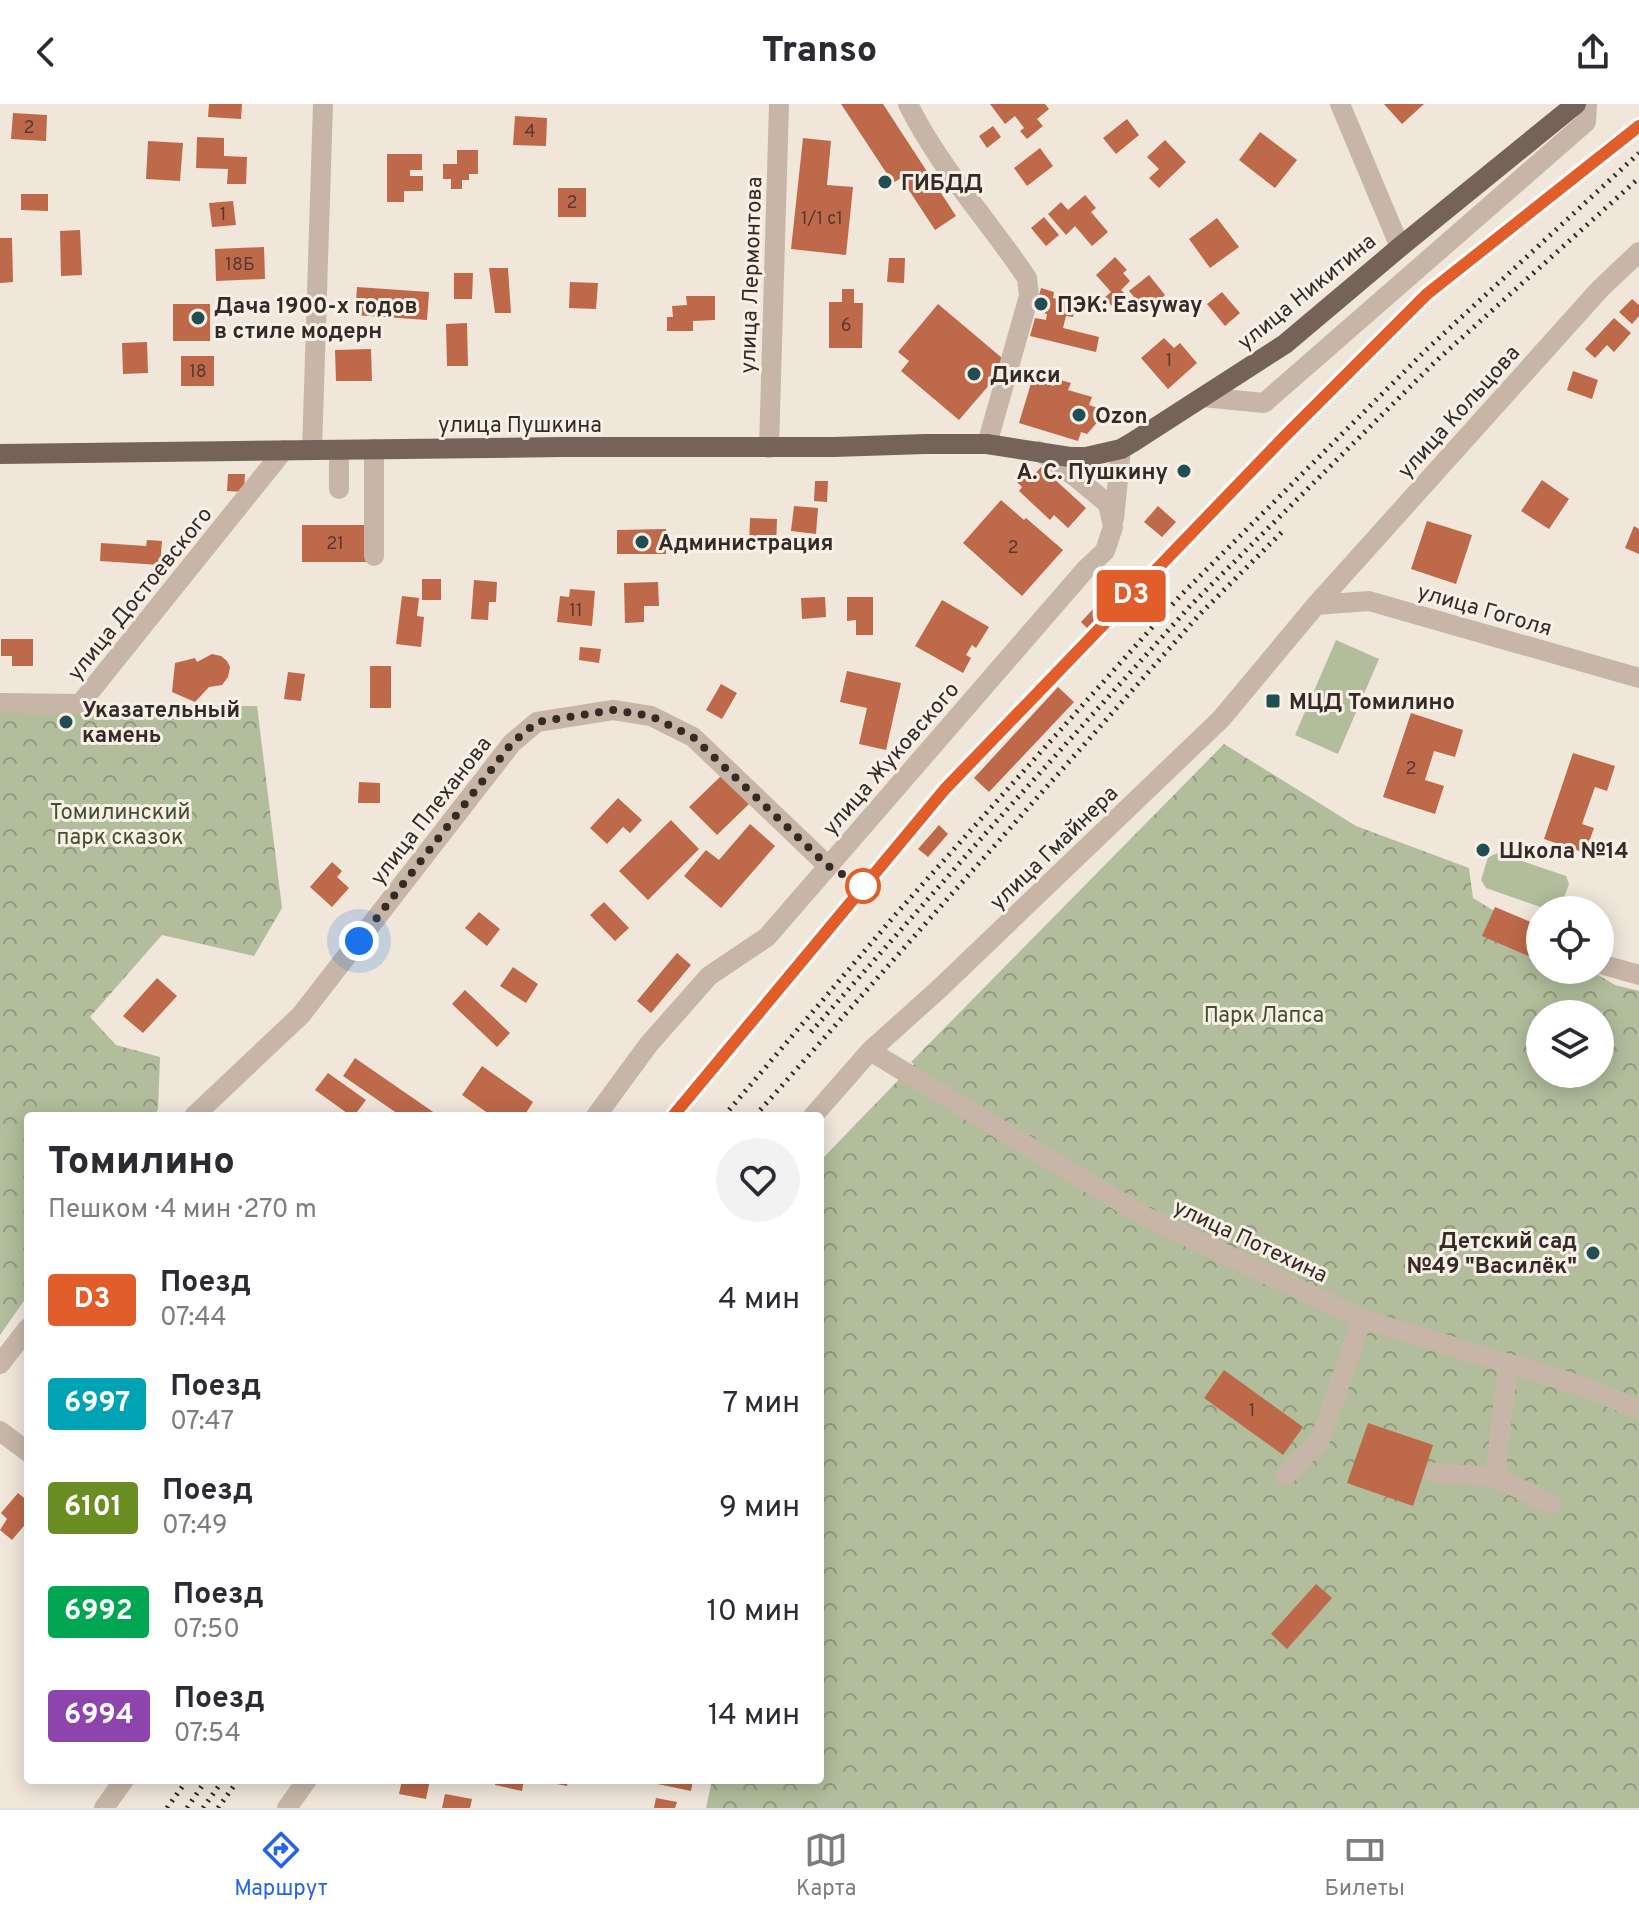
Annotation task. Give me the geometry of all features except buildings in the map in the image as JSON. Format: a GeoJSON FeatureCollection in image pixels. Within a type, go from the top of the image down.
{"type":"FeatureCollection","features":[{"type":"Feature","properties":{"kind":"main road","name":"улица Никитина"},"geometry":{"type":"LineString","coordinates":[[1039,451],[1086,457],[1121,449],[1203,397],[1285,344],[1576,104]]}},
{"type":"Feature","properties":{"kind":"main road","name":"улица Пушкина"},"geometry":{"type":"LineString","coordinates":[[0,454],[987,444],[1039,451]]}},
{"type":"Feature","properties":{"kind":"street"},"geometry":{"type":"LineString","coordinates":[[312,450],[323,104]]}},
{"type":"Feature","properties":{"kind":"street","name":"улица Лермонтова"},"geometry":{"type":"LineString","coordinates":[[769,448],[779,104]]}},
{"type":"Feature","properties":{"kind":"street"},"geometry":{"type":"LineString","coordinates":[[908,104],[918,125],[960,187],[1027,278],[1029,296],[987,444]]}},
{"type":"Feature","properties":{"kind":"street"},"geometry":{"type":"LineString","coordinates":[[1340,104],[1400,247]]}},
{"type":"Feature","properties":{"kind":"street"},"geometry":{"type":"LineString","coordinates":[[1203,397],[1264,403],[1586,122],[1587,104]]}},
{"type":"Feature","properties":{"kind":"street","name":"улица Кольцова"},"geometry":{"type":"LineString","coordinates":[[1316,605],[1600,289],[1639,252]]}},
{"type":"Feature","properties":{"kind":"street"},"geometry":{"type":"LineString","coordinates":[[374,449],[374,556]]}},
{"type":"Feature","properties":{"kind":"street","name":"улица Жуковского"},"geometry":{"type":"LineString","coordinates":[[599,1112],[649,1044],[709,976],[767,937],[1085,570],[1105,551],[1113,527],[1121,449]]}},
{"type":"Feature","properties":{"kind":"street","name":"улица Достоевского"},"geometry":{"type":"LineString","coordinates":[[0,703],[80,704],[284,450]]}},
{"type":"Feature","properties":{"kind":"street"},"geometry":{"type":"LineString","coordinates":[[339,450],[339,489]]}},
{"type":"Feature","properties":{"kind":"street"},"geometry":{"type":"LineString","coordinates":[[1039,451],[1108,504],[1113,527]]}},
{"type":"Feature","properties":{"kind":"street","name":"улица Гоголя"},"geometry":{"type":"LineString","coordinates":[[1316,605],[1369,601],[1639,678]]}},
{"type":"Feature","properties":{"kind":"street","name":"улица Гмайнера"},"geometry":{"type":"LineString","coordinates":[[817,1112],[870,1051],[1221,719],[1316,605]]}},
{"type":"Feature","properties":{"kind":"street","name":"улица Плеханова"},"geometry":{"type":"LineString","coordinates":[[198,1112],[301,1015],[512,743],[537,722],[613,710],[651,716],[693,737],[828,866]]}},
{"type":"Feature","properties":{"kind":"street"},"geometry":{"type":"LineString","coordinates":[[1614,968],[1639,975]]}},
{"type":"Feature","properties":{"kind":"street","name":"улица Потехина"},"geometry":{"type":"LineString","coordinates":[[870,1051],[1144,1216],[1362,1319],[1579,1385],[1639,1409]]}},
{"type":"Feature","properties":{"kind":"street"},"geometry":{"type":"LineString","coordinates":[[1285,1476],[1320,1440],[1362,1319]]}},
{"type":"Feature","properties":{"kind":"street"},"geometry":{"type":"LineString","coordinates":[[0,1364],[24,1333]]}},
{"type":"Feature","properties":{"kind":"street"},"geometry":{"type":"LineString","coordinates":[[1495,1477],[1508,1363]]}},
{"type":"Feature","properties":{"kind":"street"},"geometry":{"type":"LineString","coordinates":[[0,1431],[24,1449]]}},
{"type":"Feature","properties":{"kind":"street"},"geometry":{"type":"LineString","coordinates":[[1435,1473],[1495,1477],[1551,1504]]}},
{"type":"Feature","properties":{"kind":"street"},"geometry":{"type":"LineString","coordinates":[[104,1808],[121,1784]]}},
{"type":"Feature","properties":{"kind":"street"},"geometry":{"type":"LineString","coordinates":[[287,1808],[304,1784]]}},
{"type":"Feature","properties":{"kind":"green space"},"geometry":{"type":"Polygon","coordinates":[[[1336,640],[1379,659],[1338,754],[1295,735],[1336,640]]]}},
{"type":"Feature","properties":{"kind":"green space","name":"Томилинский парк сказок"},"geometry":{"type":"Polygon","coordinates":[[[0,705],[257,706],[282,908],[254,956],[162,935],[90,1017],[116,1045],[160,1057],[156,1112],[24,1112],[24,1301],[0,1335],[0,705]]]}},
{"type":"Feature","properties":{"kind":"green space","name":"Парк Лапса"},"geometry":{"type":"Polygon","coordinates":[[[1224,744],[1356,826],[1469,868],[1473,898],[1526,930],[1526,984],[1613,984],[1639,991],[1639,1808],[706,1808],[711,1784],[824,1784],[824,1157],[914,1064],[911,1062],[1224,744]]]}},
{"type":"Feature","properties":{"kind":"green space"},"geometry":{"type":"Polygon","coordinates":[[[1498,853],[1566,876],[1569,884],[1564,896],[1526,896],[1526,902],[1486,888],[1481,880],[1488,857],[1498,853]]]}},
{"type":"Feature","properties":{"kind":"railway"},"geometry":{"type":"LineString","coordinates":[[676,1112],[945,789],[1284,437],[1427,294],[1639,126]]}},
{"type":"Feature","properties":{"kind":"railway"},"geometry":{"type":"LineString","coordinates":[[727,1112],[896,914],[1181,595],[1426,350],[1639,153]]}},
{"type":"Feature","properties":{"kind":"railway"},"geometry":{"type":"LineString","coordinates":[[811,1032],[1191,605],[1436,361],[1639,178]]}},
{"type":"Feature","properties":{"kind":"railway"},"geometry":{"type":"LineString","coordinates":[[759,1112],[1199,615],[1285,529]]}},
{"type":"Feature","properties":{"kind":"railway"},"geometry":{"type":"LineString","coordinates":[[167,1808],[184,1784]]}},
{"type":"Feature","properties":{"kind":"railway"},"geometry":{"type":"LineString","coordinates":[[187,1808],[203,1784]]}},
{"type":"Feature","properties":{"kind":"railway"},"geometry":{"type":"LineString","coordinates":[[203,1808],[220,1784]]}},
{"type":"Feature","properties":{"kind":"railway"},"geometry":{"type":"LineString","coordinates":[[218,1808],[235,1784]]}},
{"type":"Feature","properties":{"kind":"train","name":"D3"},"geometry":{"type":"LineString","coordinates":[[676,1112],[945,789],[1284,437],[1427,294],[1639,126]]}},
{"type":"Feature","properties":{"kind":"place","name":"ГИБДД"},"geometry":{"type":"Point","coordinates":[885,182]}},
{"type":"Feature","properties":{"kind":"place","name":"ПЭК: Easyway"},"geometry":{"type":"Point","coordinates":[1041,304]}},
{"type":"Feature","properties":{"kind":"place","name":"Дача 1900-х годов в стиле модерн"},"geometry":{"type":"Point","coordinates":[198,318]}},
{"type":"Feature","properties":{"kind":"place","name":"Дикси"},"geometry":{"type":"Point","coordinates":[974,374]}},
{"type":"Feature","properties":{"kind":"place","name":"Ozon"},"geometry":{"type":"Point","coordinates":[1079,415]}},
{"type":"Feature","properties":{"kind":"place","name":"А. С. Пушкину"},"geometry":{"type":"Point","coordinates":[1184,471]}},
{"type":"Feature","properties":{"kind":"place","name":"Администрация"},"geometry":{"type":"Point","coordinates":[642,542]}},
{"type":"Feature","properties":{"kind":"place","name":"МЦД Томилино"},"geometry":{"type":"Point","coordinates":[1273,701]}},
{"type":"Feature","properties":{"kind":"place","name":"Указательный камень"},"geometry":{"type":"Point","coordinates":[66,722]}},
{"type":"Feature","properties":{"kind":"place","name":"Школа №14"},"geometry":{"type":"Point","coordinates":[1483,850]}},
{"type":"Feature","properties":{"kind":"place","name":"Детский сад №49 \"Василёк\""},"geometry":{"type":"Point","coordinates":[1593,1253]}},
{"type":"Feature","properties":{"kind":"route"},"geometry":{"type":"LineString","coordinates":[[359,941],[512,743],[537,722],[613,710],[651,716],[693,737],[828,866],[863,886]]}}]}
